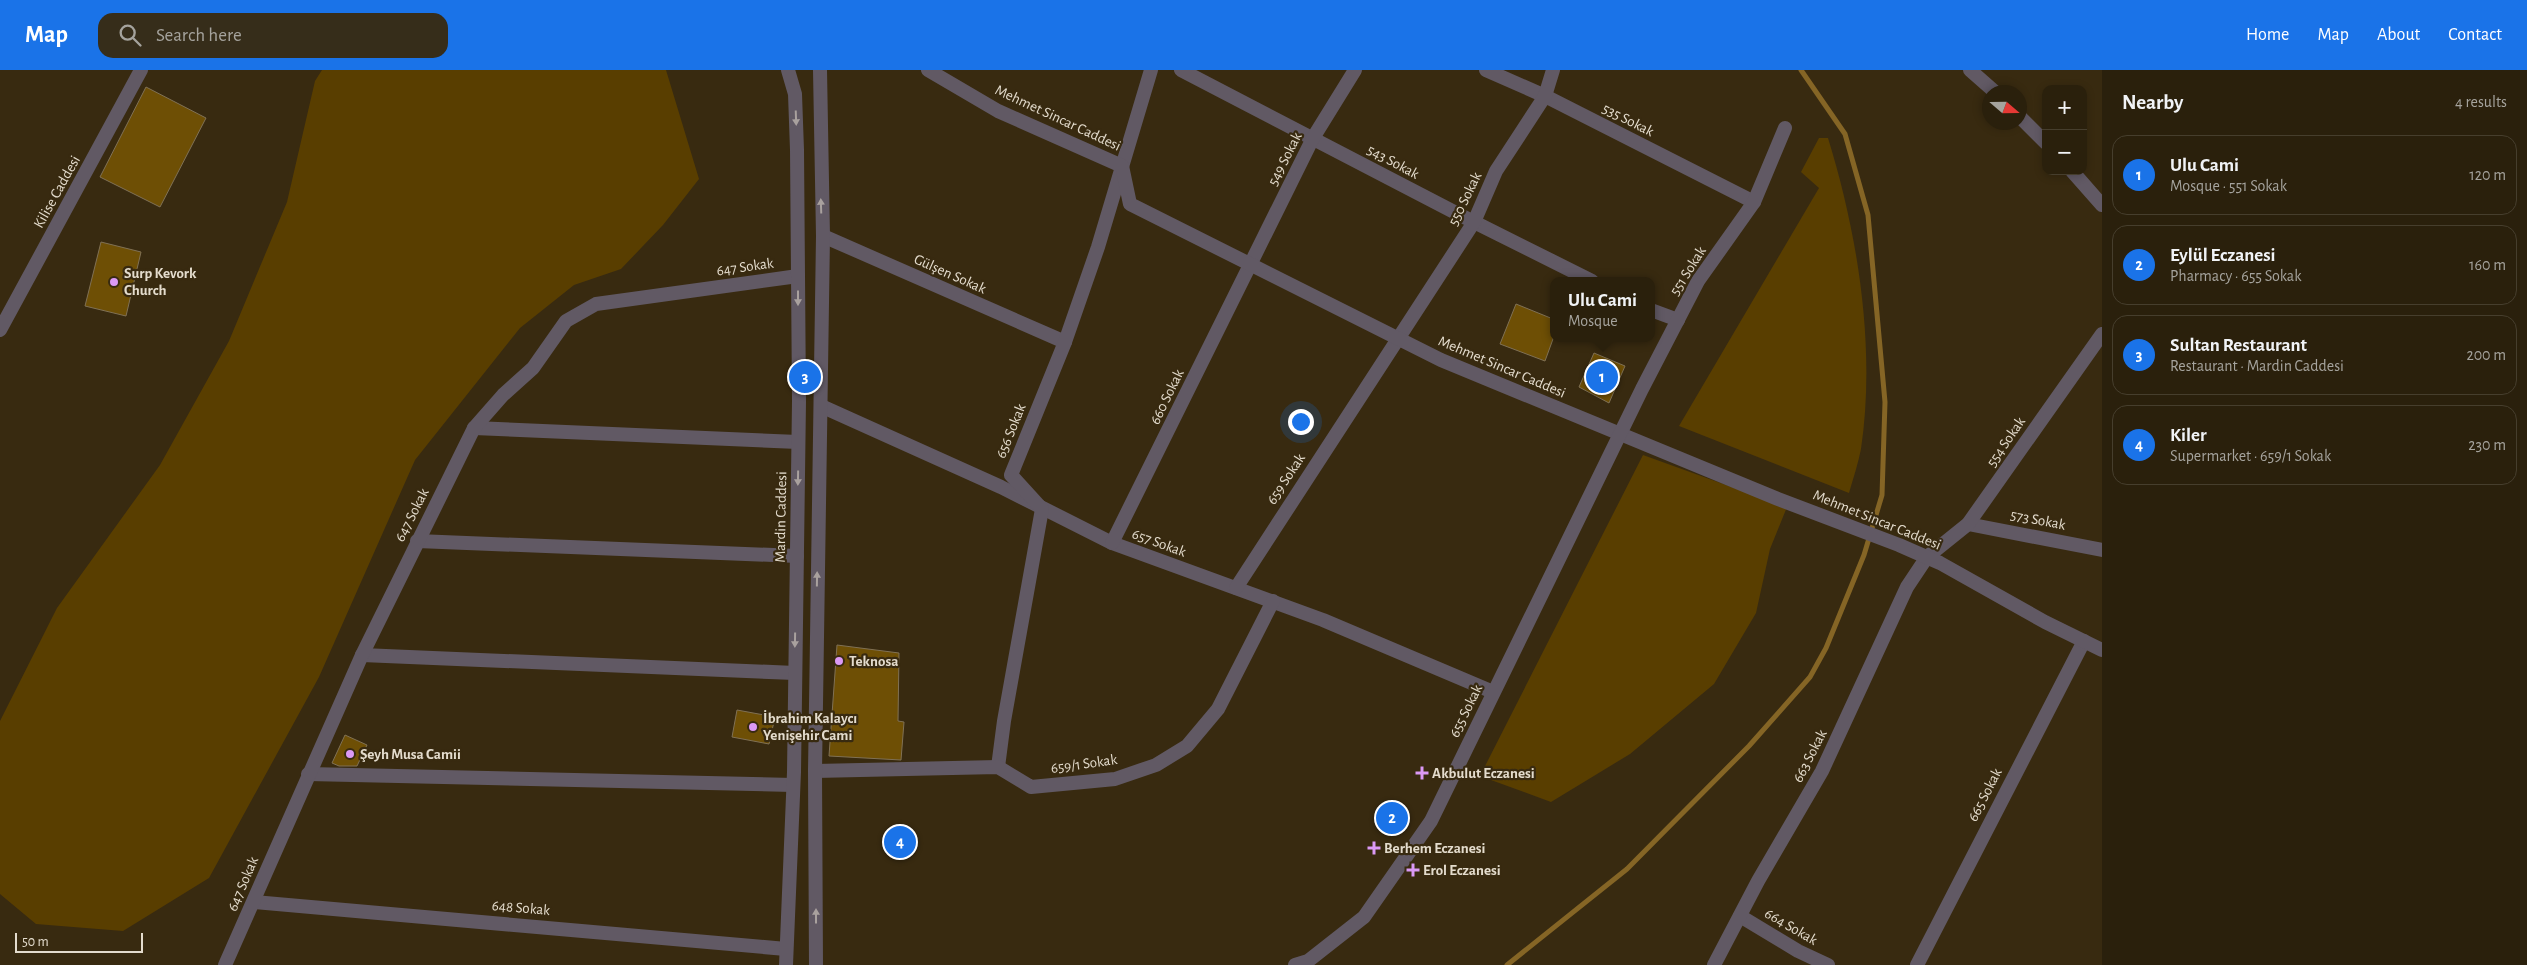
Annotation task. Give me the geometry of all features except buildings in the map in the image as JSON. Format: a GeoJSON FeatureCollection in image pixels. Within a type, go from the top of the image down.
{"type":"FeatureCollection","features":[{"type":"Feature","properties":{"kind":"street","name":"Kilise Caddesi"},"geometry":{"type":"LineString","coordinates":[[0,330],[141,70]]}},
{"type":"Feature","properties":{"kind":"street","name":"Mardin Caddesi"},"geometry":{"type":"LineString","coordinates":[[786,965],[793,785],[798,442],[795,94],[788,70]]}},
{"type":"Feature","properties":{"kind":"street"},"geometry":{"type":"LineString","coordinates":[[816,965],[815,771],[823,236],[820,70]]}},
{"type":"Feature","properties":{"kind":"street","name":"Mehmet Sincar Caddesi"},"geometry":{"type":"LineString","coordinates":[[928,70],[998,110],[1122,166],[1130,204],[1440,360],[1778,499],[1927,557],[2102,650]]}},
{"type":"Feature","properties":{"kind":"street","name":"656 Sokak"},"geometry":{"type":"LineString","coordinates":[[1042,509],[1011,475],[1065,342],[1098,247],[1151,70]]}},
{"type":"Feature","properties":{"kind":"street","name":"543 Sokak"},"geometry":{"type":"LineString","coordinates":[[1181,70],[1584,277]]}},
{"type":"Feature","properties":{"kind":"street","name":"549 Sokak"},"geometry":{"type":"LineString","coordinates":[[1250,265],[1313,138],[1355,70]]}},
{"type":"Feature","properties":{"kind":"street","name":"535 Sokak"},"geometry":{"type":"LineString","coordinates":[[1486,70],[1545,96],[1754,202]]}},
{"type":"Feature","properties":{"kind":"street","name":"550 Sokak"},"geometry":{"type":"LineString","coordinates":[[1397,338],[1474,222],[1496,171],[1545,96],[1553,70]]}},
{"type":"Feature","properties":{"kind":"street"},"geometry":{"type":"LineString","coordinates":[[1970,70],[1986,85]]}},
{"type":"Feature","properties":{"kind":"street"},"geometry":{"type":"LineString","coordinates":[[2027,124],[2042,139]]}},
{"type":"Feature","properties":{"kind":"street","name":"551 Sokak"},"geometry":{"type":"LineString","coordinates":[[1620,434],[1698,281],[1754,202],[1785,128]]}},
{"type":"Feature","properties":{"kind":"street"},"geometry":{"type":"LineString","coordinates":[[2076,175],[2102,205]]}},
{"type":"Feature","properties":{"kind":"street","name":"Gülşen Sokak"},"geometry":{"type":"LineString","coordinates":[[823,236],[1065,342]]}},
{"type":"Feature","properties":{"kind":"street","name":"660 Sokak"},"geometry":{"type":"LineString","coordinates":[[1112,543],[1250,265]]}},
{"type":"Feature","properties":{"kind":"street","name":"647 Sokak"},"geometry":{"type":"LineString","coordinates":[[225,965],[362,655],[474,428],[503,395],[533,368],[566,321],[596,304],[798,276]]}},
{"type":"Feature","properties":{"kind":"street"},"geometry":{"type":"LineString","coordinates":[[1655,311],[1678,320]]}},
{"type":"Feature","properties":{"kind":"street","name":"554 Sokak"},"geometry":{"type":"LineString","coordinates":[[1927,557],[1968,524],[2102,334]]}},
{"type":"Feature","properties":{"kind":"street","name":"659 Sokak"},"geometry":{"type":"LineString","coordinates":[[1236,588],[1397,338]]}},
{"type":"Feature","properties":{"kind":"street","name":"657 Sokak"},"geometry":{"type":"LineString","coordinates":[[821,406],[1001,487],[1112,543],[1323,620],[1493,692]]}},
{"type":"Feature","properties":{"kind":"street"},"geometry":{"type":"LineString","coordinates":[[474,428],[798,442]]}},
{"type":"Feature","properties":{"kind":"street","name":"655 Sokak"},"geometry":{"type":"LineString","coordinates":[[1295,965],[1308,961],[1364,917],[1431,821],[1620,434]]}},
{"type":"Feature","properties":{"kind":"street"},"geometry":{"type":"LineString","coordinates":[[815,771],[998,767],[1004,721],[1042,509]]}},
{"type":"Feature","properties":{"kind":"street","name":"573 Sokak"},"geometry":{"type":"LineString","coordinates":[[1968,524],[2102,550]]}},
{"type":"Feature","properties":{"kind":"street"},"geometry":{"type":"LineString","coordinates":[[417,541],[797,556]]}},
{"type":"Feature","properties":{"kind":"street","name":"663 Sokak"},"geometry":{"type":"LineString","coordinates":[[1714,965],[1822,771],[1907,587],[1927,557]]}},
{"type":"Feature","properties":{"kind":"street","name":"659/1 Sokak"},"geometry":{"type":"LineString","coordinates":[[998,767],[1031,787],[1115,779],[1156,765],[1187,746],[1218,709],[1273,601]]}},
{"type":"Feature","properties":{"kind":"street","name":"665 Sokak"},"geometry":{"type":"LineString","coordinates":[[1917,965],[2084,641]]}},
{"type":"Feature","properties":{"kind":"street"},"geometry":{"type":"LineString","coordinates":[[362,655],[795,673]]}},
{"type":"Feature","properties":{"kind":"street"},"geometry":{"type":"LineString","coordinates":[[308,774],[793,785]]}},
{"type":"Feature","properties":{"kind":"street","name":"648 Sokak"},"geometry":{"type":"LineString","coordinates":[[254,902],[786,950]]}},
{"type":"Feature","properties":{"kind":"street","name":"664 Sokak"},"geometry":{"type":"LineString","coordinates":[[1740,916],[1798,951],[1828,965]]}},
{"type":"Feature","properties":{"kind":"shaded area"},"geometry":{"type":"Polygon","coordinates":[[[322,70],[666,70],[699,179],[663,225],[621,269],[574,285],[520,328],[415,460],[319,677],[209,878],[123,931],[36,924],[0,894],[0,721],[57,608],[160,465],[229,341],[287,202],[315,81],[322,70]]]}},
{"type":"Feature","properties":{"kind":"shaded area"},"geometry":{"type":"Polygon","coordinates":[[[1819,138],[1828,138],[1839,175],[1856,252],[1865,332],[1865,411],[1861,449],[1849,493],[1679,426],[1819,188],[1801,172],[1819,138]]]}},
{"type":"Feature","properties":{"kind":"shaded area"},"geometry":{"type":"Polygon","coordinates":[[[1643,455],[1787,507],[1770,549],[1756,613],[1714,684],[1630,754],[1551,802],[1480,776],[1643,455]]]}},
{"type":"Feature","properties":{"kind":"waterway"},"geometry":{"type":"LineString","coordinates":[[1507,965],[1627,869],[1749,746],[1810,677],[1826,648],[1864,555],[1882,495],[1885,402],[1868,215],[1845,134],[1801,70]]}},
{"type":"Feature","properties":{"kind":"place","name":"Surp Kevork Church"},"geometry":{"type":"Point","coordinates":[114,282]}},
{"type":"Feature","properties":{"kind":"place","name":"Sultan Restaurant"},"geometry":{"type":"Point","coordinates":[805,377]}},
{"type":"Feature","properties":{"kind":"place","name":"Ulu Cami"},"geometry":{"type":"Point","coordinates":[1602,377]}},
{"type":"Feature","properties":{"kind":"place","name":"Teknosa"},"geometry":{"type":"Point","coordinates":[839,661]}},
{"type":"Feature","properties":{"kind":"place","name":"İbrahim Kalaycı Yenişehir Cami"},"geometry":{"type":"Point","coordinates":[753,727]}},
{"type":"Feature","properties":{"kind":"place","name":"Şeyh Musa Camii"},"geometry":{"type":"Point","coordinates":[350,754]}},
{"type":"Feature","properties":{"kind":"place","name":"Akbulut Eczanesi"},"geometry":{"type":"Point","coordinates":[1422,773]}},
{"type":"Feature","properties":{"kind":"place","name":"Eylül Eczanesi"},"geometry":{"type":"Point","coordinates":[1392,818]}},
{"type":"Feature","properties":{"kind":"place","name":"Kiler"},"geometry":{"type":"Point","coordinates":[900,842]}},
{"type":"Feature","properties":{"kind":"place","name":"Berhem Eczanesi"},"geometry":{"type":"Point","coordinates":[1374,848]}},
{"type":"Feature","properties":{"kind":"place","name":"Erol Eczanesi"},"geometry":{"type":"Point","coordinates":[1413,870]}}]}
